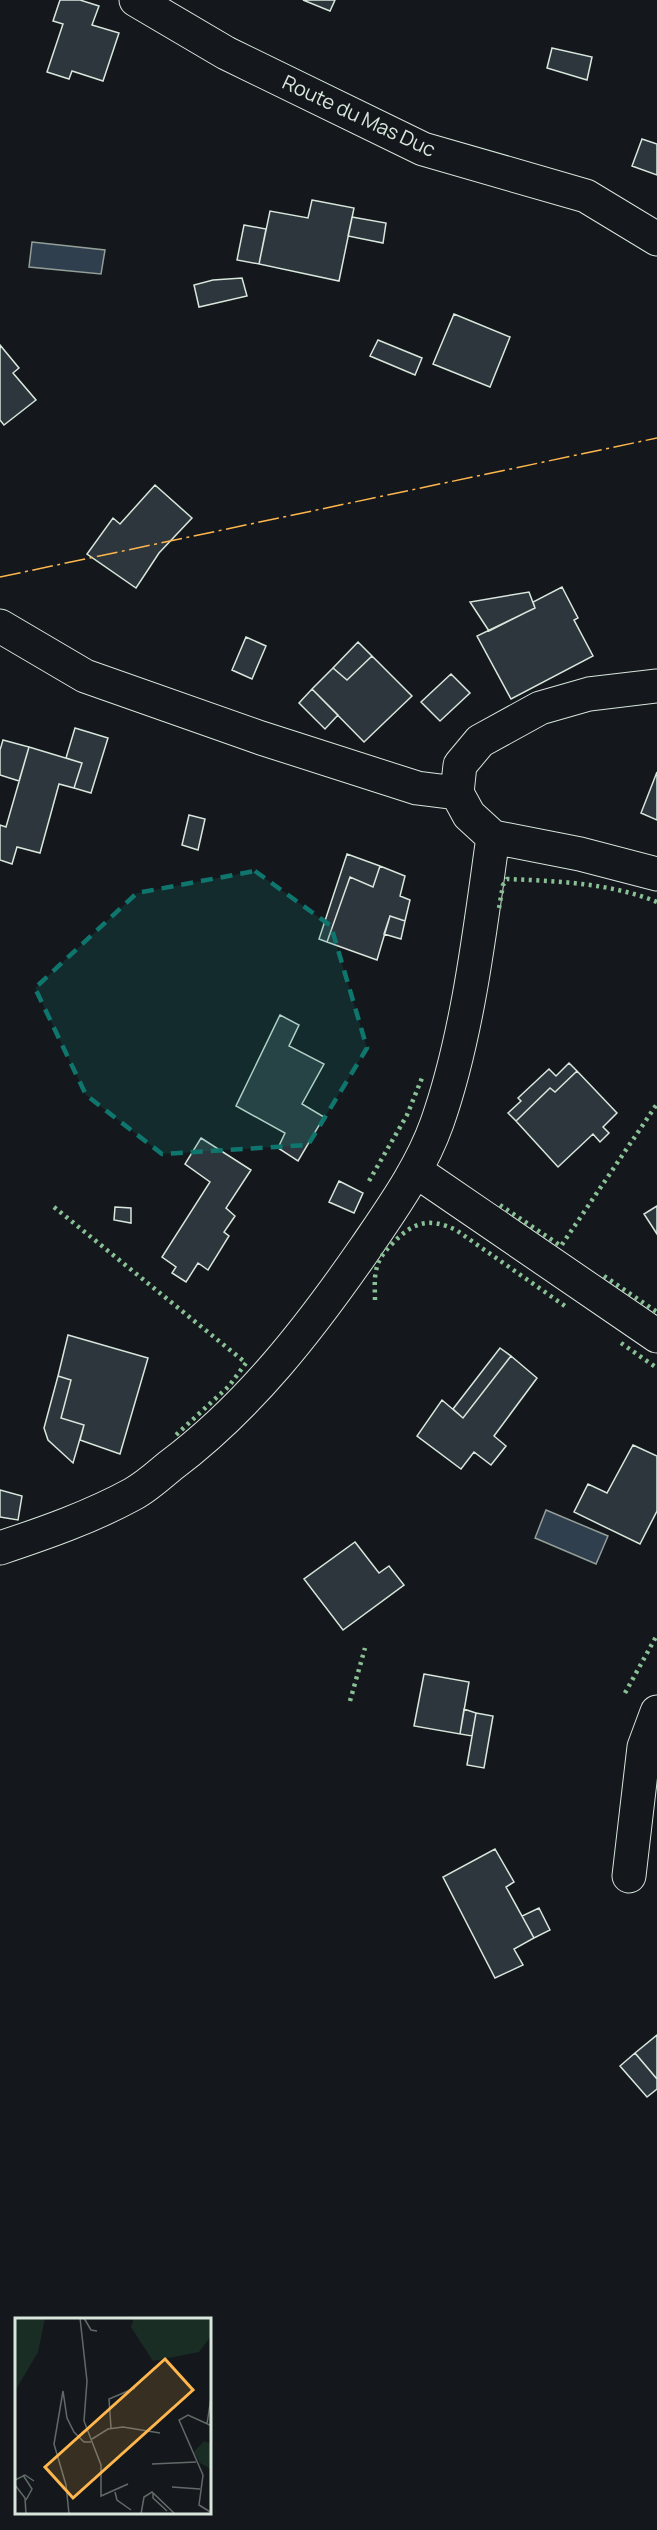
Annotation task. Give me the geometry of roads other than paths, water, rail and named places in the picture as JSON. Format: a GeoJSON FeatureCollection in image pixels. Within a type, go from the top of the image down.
{"type":"FeatureCollection","features":[{"type":"Feature","properties":{"kind":"street","name":"Route du Mas Duc"},"geometry":{"type":"LineString","coordinates":[[136,0],[225,53],[423,149],[586,196],[657,239]]}},
{"type":"Feature","properties":{"kind":"street"},"geometry":{"type":"LineString","coordinates":[[0,626],[85,676],[261,738],[406,784],[458,793]]}},
{"type":"Feature","properties":{"kind":"street"},"geometry":{"type":"LineString","coordinates":[[657,687],[589,694],[540,708],[480,741],[460,765],[458,793],[469,815],[493,837],[580,854],[657,874]]}},
{"type":"Feature","properties":{"kind":"street"},"geometry":{"type":"LineString","coordinates":[[0,1548],[63,1527],[134,1494],[204,1440],[251,1394],[304,1333],[351,1268],[416,1171],[437,1122],[460,1042],[493,837]]}},
{"type":"Feature","properties":{"kind":"street"},"geometry":{"type":"LineString","coordinates":[[416,1171],[657,1336]]}},
{"type":"Feature","properties":{"kind":"street"},"geometry":{"type":"LineString","coordinates":[[629,1876],[644,1747],[657,1712]]}},
{"type":"Feature","properties":{"kind":"water"},"geometry":{"type":"Polygon","coordinates":[[[32,242],[105,250],[101,274],[29,267],[32,242]]]}},
{"type":"Feature","properties":{"kind":"water"},"geometry":{"type":"Polygon","coordinates":[[[546,1510],[608,1536],[596,1564],[535,1538],[546,1510]]]}}]}
